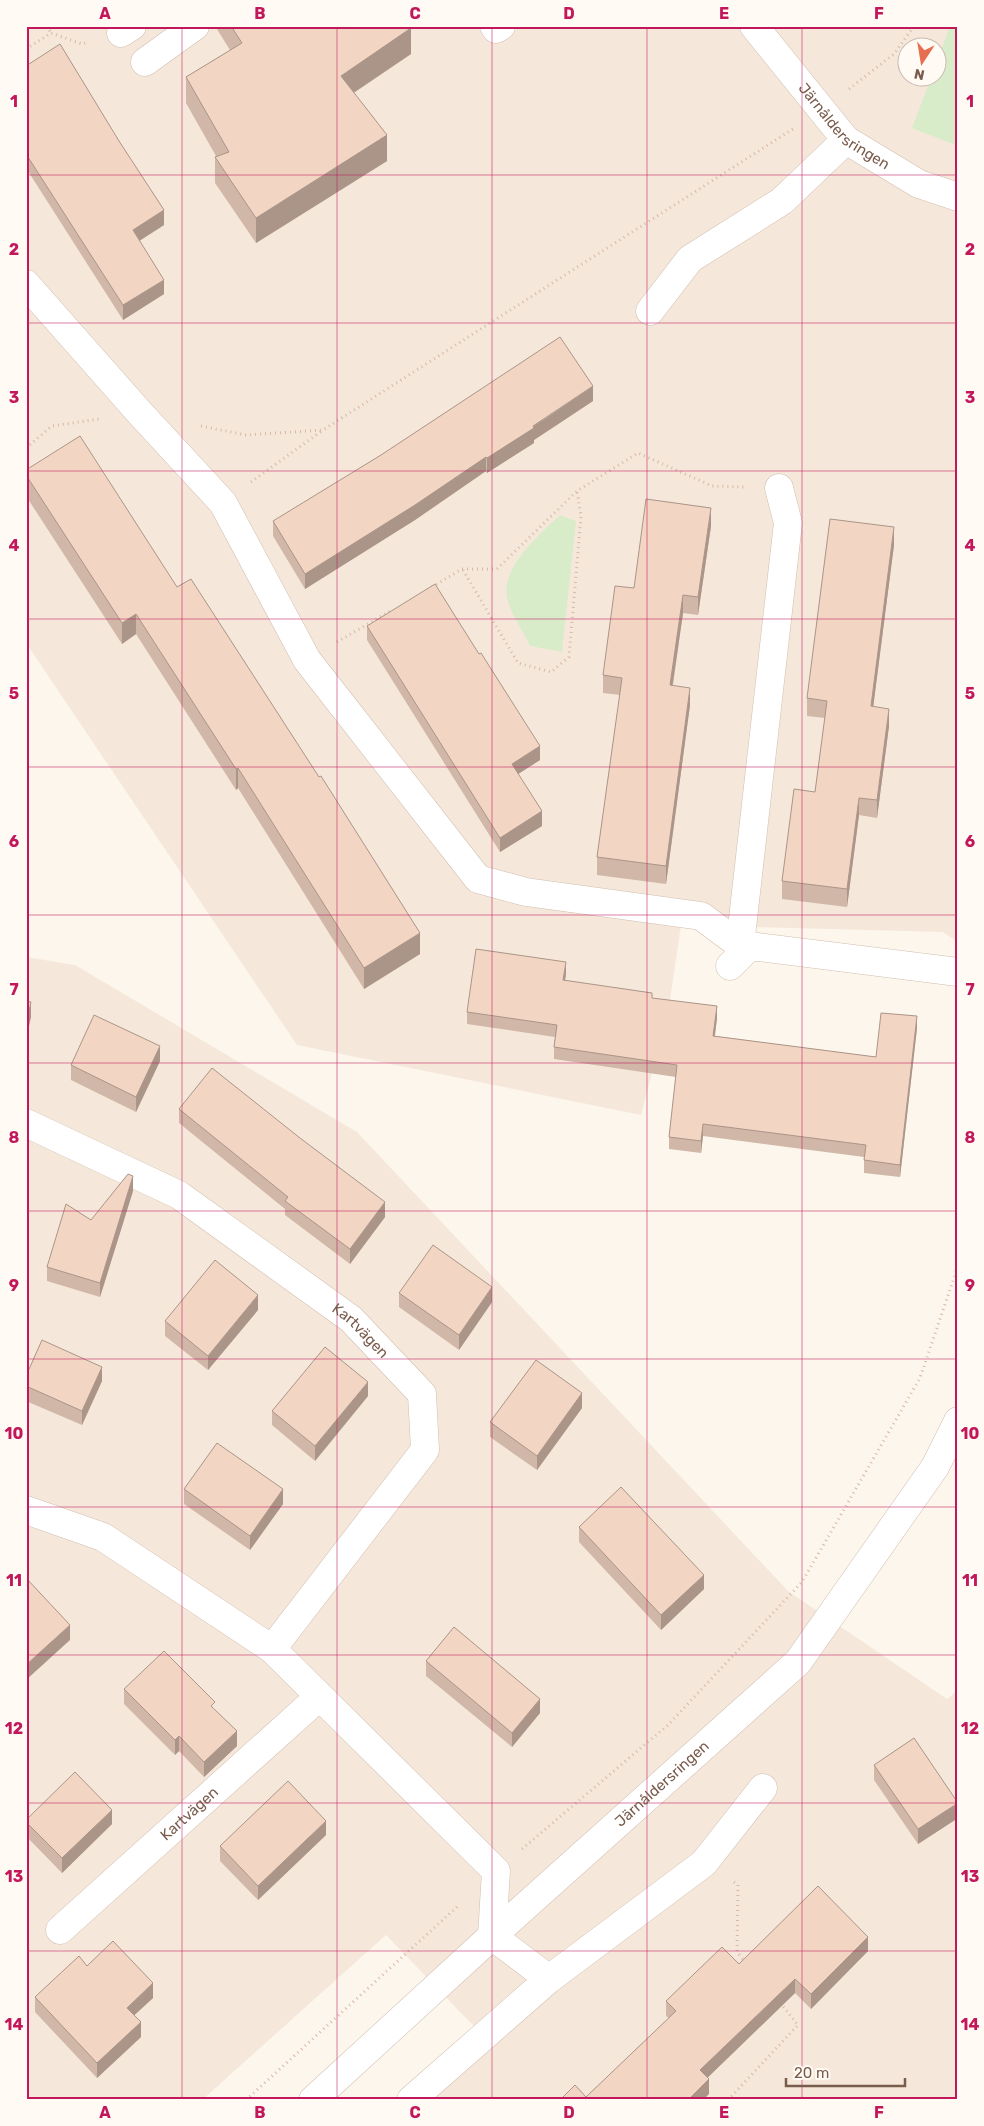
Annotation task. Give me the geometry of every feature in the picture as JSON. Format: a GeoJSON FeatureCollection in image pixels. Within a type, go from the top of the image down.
{"type":"FeatureCollection","features":[{"type":"Feature","properties":{"kind":"street"},"geometry":{"type":"LineString","coordinates":[[145,62],[195,26]]}},
{"type":"Feature","properties":{"kind":"street"},"geometry":{"type":"LineString","coordinates":[[494,26],[496,30],[501,26]]}},
{"type":"Feature","properties":{"kind":"street","name":"Järnåldersringen"},"geometry":{"type":"LineString","coordinates":[[754,26],[846,140],[919,184],[958,197]]}},
{"type":"Feature","properties":{"kind":"street"},"geometry":{"type":"LineString","coordinates":[[650,311],[690,259],[782,202],[846,140]]}},
{"type":"Feature","properties":{"kind":"street"},"geometry":{"type":"LineString","coordinates":[[26,284],[139,412],[223,503],[307,660],[478,879],[526,892],[701,916],[740,952],[958,972]]}},
{"type":"Feature","properties":{"kind":"street"},"geometry":{"type":"LineString","coordinates":[[740,952],[788,523],[779,488]]}},
{"type":"Feature","properties":{"kind":"street","name":"Kartvägen"},"geometry":{"type":"LineString","coordinates":[[26,1123],[178,1194],[351,1319],[422,1394],[425,1450],[272,1649]]}},
{"type":"Feature","properties":{"kind":"street","name":"Järnåldersringen"},"geometry":{"type":"LineString","coordinates":[[313,2100],[492,1936],[798,1662],[935,1467],[956,1430]]}},
{"type":"Feature","properties":{"kind":"street"},"geometry":{"type":"LineString","coordinates":[[26,1510],[103,1537],[272,1649],[319,1698],[496,1871],[492,1936],[549,1979]]}},
{"type":"Feature","properties":{"kind":"street","name":"Kartvägen"},"geometry":{"type":"LineString","coordinates":[[60,1930],[319,1698]]}},
{"type":"Feature","properties":{"kind":"street"},"geometry":{"type":"LineString","coordinates":[[411,2100],[549,1979],[704,1864],[763,1788]]}},
{"type":"Feature","properties":{"kind":"path"},"geometry":{"type":"LineString","coordinates":[[47,26],[51,33],[82,44],[126,30]]}},
{"type":"Feature","properties":{"kind":"path"},"geometry":{"type":"LineString","coordinates":[[223,503],[323,430],[822,111],[894,54],[914,26]]}},
{"type":"Feature","properties":{"kind":"path"},"geometry":{"type":"LineString","coordinates":[[26,48],[51,33]]}},
{"type":"Feature","properties":{"kind":"path"},"geometry":{"type":"LineString","coordinates":[[26,448],[52,426],[139,412]]}},
{"type":"Feature","properties":{"kind":"path"},"geometry":{"type":"LineString","coordinates":[[192,424],[246,435],[323,430]]}},
{"type":"Feature","properties":{"kind":"path"},"geometry":{"type":"LineString","coordinates":[[430,588],[462,569],[497,569],[577,491],[638,453],[712,486],[779,488]]}},
{"type":"Feature","properties":{"kind":"path"},"geometry":{"type":"LineString","coordinates":[[462,569],[518,662],[551,672],[569,657],[581,516],[577,491]]}},
{"type":"Feature","properties":{"kind":"path"},"geometry":{"type":"LineString","coordinates":[[307,660],[397,608]]}},
{"type":"Feature","properties":{"kind":"path"},"geometry":{"type":"LineString","coordinates":[[246,2100],[496,1871],[668,1725],[802,1582],[920,1378],[958,1266]]}},
{"type":"Feature","properties":{"kind":"path"},"geometry":{"type":"LineString","coordinates":[[704,1864],[738,1885],[737,1952],[749,1966]]}},
{"type":"Feature","properties":{"kind":"path"},"geometry":{"type":"LineString","coordinates":[[728,2100],[798,2025],[780,2003]]}},
{"type":"Feature","properties":{"kind":"shaded area"},"geometry":{"type":"Polygon","coordinates":[[[26,26],[958,26],[958,942],[943,932],[681,925],[669,1007],[641,1115],[297,1045],[26,643],[26,26]]]}},
{"type":"Feature","properties":{"kind":"shaded area"},"geometry":{"type":"Polygon","coordinates":[[[26,957],[75,965],[357,1132],[788,1591],[947,1699],[958,1690],[958,2100],[433,2100],[491,2044],[386,1935],[202,2100],[26,2100],[26,957]]]}},
{"type":"Feature","properties":{"kind":"green space"},"geometry":{"type":"Polygon","coordinates":[[[950,26],[958,26],[958,146],[912,128],[927,88],[946,88],[946,38],[950,26]]]}},
{"type":"Feature","properties":{"kind":"green space"},"geometry":{"type":"Polygon","coordinates":[[[560,515],[576,521],[562,652],[530,646],[508,603],[507,597],[510,574],[516,563],[533,541],[560,515]]]}},
{"type":"Feature","properties":{"kind":"building"},"geometry":{"type":"Polygon","coordinates":[[[231,26],[410,26],[411,28],[341,76],[387,135],[256,218],[215,157],[229,152],[186,77],[242,43],[231,26]]]}},
{"type":"Feature","properties":{"kind":"building"},"geometry":{"type":"Polygon","coordinates":[[[60,44],[119,141],[164,210],[133,230],[164,280],[123,305],[26,154],[26,66],[60,44]]]}},
{"type":"Feature","properties":{"kind":"building"},"geometry":{"type":"Polygon","coordinates":[[[560,337],[593,386],[533,426],[534,428],[305,574],[273,521],[381,455],[560,337]]]}},
{"type":"Feature","properties":{"kind":"building"},"geometry":{"type":"Polygon","coordinates":[[[80,436],[177,587],[191,579],[319,777],[321,776],[420,933],[364,968],[238,768],[236,769],[136,614],[122,623],[26,475],[26,470],[80,436]]]}},
{"type":"Feature","properties":{"kind":"building"},"geometry":{"type":"Polygon","coordinates":[[[646,499],[711,508],[698,597],[683,595],[670,685],[690,688],[666,866],[597,857],[622,678],[603,675],[615,586],[634,588],[646,499]]]}},
{"type":"Feature","properties":{"kind":"building"},"geometry":{"type":"Polygon","coordinates":[[[830,519],[894,527],[871,706],[889,709],[877,800],[859,798],[847,889],[782,881],[794,789],[815,792],[827,701],[807,698],[830,519]]]}},
{"type":"Feature","properties":{"kind":"building"},"geometry":{"type":"Polygon","coordinates":[[[435,584],[540,746],[512,764],[542,811],[500,838],[367,626],[435,584]]]}},
{"type":"Feature","properties":{"kind":"building"},"geometry":{"type":"Polygon","coordinates":[[[476,949],[566,962],[563,980],[652,993],[652,998],[717,1006],[713,1036],[876,1057],[881,1013],[917,1016],[900,1165],[864,1160],[866,1145],[703,1124],[701,1141],[669,1137],[677,1065],[554,1047],[557,1025],[467,1012],[476,949]]]}},
{"type":"Feature","properties":{"kind":"building"},"geometry":{"type":"Polygon","coordinates":[[[26,1001],[31,1002],[26,1025],[26,1001]]]}},
{"type":"Feature","properties":{"kind":"building"},"geometry":{"type":"Polygon","coordinates":[[[94,1015],[160,1046],[136,1097],[71,1065],[94,1015]]]}},
{"type":"Feature","properties":{"kind":"building"},"geometry":{"type":"Polygon","coordinates":[[[212,1068],[385,1202],[350,1249],[285,1201],[288,1197],[179,1109],[212,1068]]]}},
{"type":"Feature","properties":{"kind":"building"},"geometry":{"type":"Polygon","coordinates":[[[128,1174],[133,1176],[100,1283],[47,1267],[66,1204],[91,1220],[128,1174]]]}},
{"type":"Feature","properties":{"kind":"building"},"geometry":{"type":"Polygon","coordinates":[[[433,1245],[492,1287],[459,1335],[399,1293],[433,1245]]]}},
{"type":"Feature","properties":{"kind":"building"},"geometry":{"type":"Polygon","coordinates":[[[215,1260],[258,1295],[208,1356],[165,1321],[215,1260]]]}},
{"type":"Feature","properties":{"kind":"building"},"geometry":{"type":"Polygon","coordinates":[[[42,1340],[102,1367],[82,1411],[26,1386],[26,1376],[42,1340]]]}},
{"type":"Feature","properties":{"kind":"building"},"geometry":{"type":"Polygon","coordinates":[[[325,1347],[368,1382],[315,1446],[272,1411],[325,1347]]]}},
{"type":"Feature","properties":{"kind":"building"},"geometry":{"type":"Polygon","coordinates":[[[536,1360],[582,1393],[537,1456],[490,1422],[536,1360]]]}},
{"type":"Feature","properties":{"kind":"building"},"geometry":{"type":"Polygon","coordinates":[[[217,1443],[283,1489],[250,1536],[184,1489],[217,1443]]]}},
{"type":"Feature","properties":{"kind":"building"},"geometry":{"type":"Polygon","coordinates":[[[621,1487],[704,1575],[661,1615],[579,1527],[621,1487]]]}},
{"type":"Feature","properties":{"kind":"building"},"geometry":{"type":"Polygon","coordinates":[[[26,1578],[70,1625],[26,1665],[26,1578]]]}},
{"type":"Feature","properties":{"kind":"building"},"geometry":{"type":"Polygon","coordinates":[[[454,1627],[540,1699],[512,1733],[426,1661],[454,1627]]]}},
{"type":"Feature","properties":{"kind":"building"},"geometry":{"type":"Polygon","coordinates":[[[164,1651],[215,1702],[211,1706],[237,1731],[204,1762],[179,1736],[175,1740],[124,1689],[164,1651]]]}},
{"type":"Feature","properties":{"kind":"building"},"geometry":{"type":"Polygon","coordinates":[[[914,1738],[958,1803],[918,1829],[874,1765],[914,1738]]]}},
{"type":"Feature","properties":{"kind":"building"},"geometry":{"type":"Polygon","coordinates":[[[75,1772],[112,1810],[62,1858],[26,1820],[75,1772]]]}},
{"type":"Feature","properties":{"kind":"building"},"geometry":{"type":"Polygon","coordinates":[[[288,1781],[326,1821],[258,1886],[220,1846],[288,1781]]]}},
{"type":"Feature","properties":{"kind":"building"},"geometry":{"type":"Polygon","coordinates":[[[818,1886],[868,1937],[811,1994],[795,1979],[700,2070],[709,2079],[688,2100],[560,2100],[575,2085],[586,2097],[676,2011],[666,2001],[722,1947],[739,1964],[818,1886]]]}},
{"type":"Feature","properties":{"kind":"building"},"geometry":{"type":"Polygon","coordinates":[[[113,1941],[153,1983],[127,2008],[141,2022],[97,2063],[35,1997],[79,1956],[87,1966],[113,1941]]]}}]}
